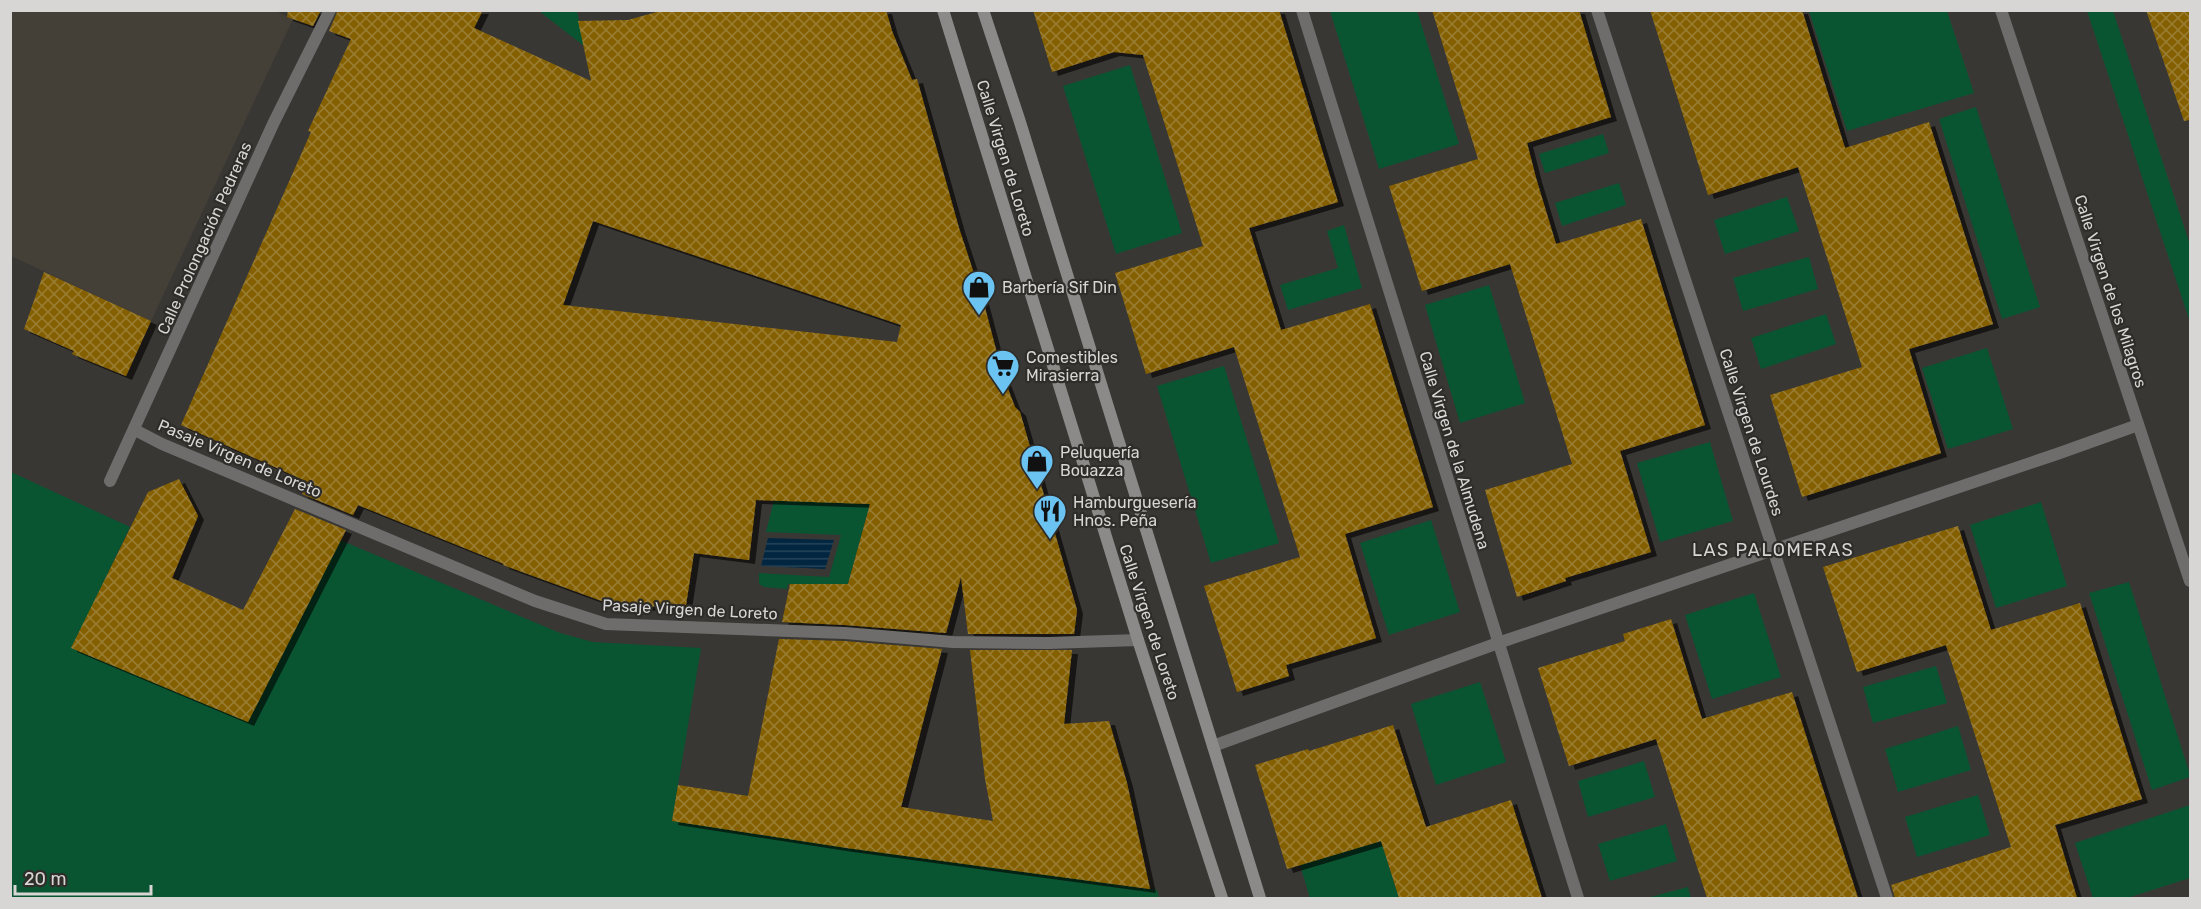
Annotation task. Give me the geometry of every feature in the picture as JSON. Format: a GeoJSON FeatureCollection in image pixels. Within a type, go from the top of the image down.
{"type":"FeatureCollection","features":[{"type":"Feature","properties":{"kind":"main road","name":"Calle Virgen de Loreto"},"geometry":{"type":"LineString","coordinates":[[943,10],[1138,640],[1222,898]]}},
{"type":"Feature","properties":{"kind":"main road","name":"Calle Virgen de Loreto"},"geometry":{"type":"LineString","coordinates":[[983,10],[1019,119],[1260,898]]}},
{"type":"Feature","properties":{"kind":"street","name":"Calle Prolongación Pedreras"},"geometry":{"type":"LineString","coordinates":[[110,481],[274,122],[330,10]]}},
{"type":"Feature","properties":{"kind":"street","name":"Calle Virgen de la Almudena"},"geometry":{"type":"LineString","coordinates":[[1302,10],[1578,898]]}},
{"type":"Feature","properties":{"kind":"street","name":"Calle Virgen de Lourdes"},"geometry":{"type":"LineString","coordinates":[[1597,10],[1887,898]]}},
{"type":"Feature","properties":{"kind":"street","name":"Calle Virgen de los Milagros"},"geometry":{"type":"LineString","coordinates":[[2001,10],[2190,581]]}},
{"type":"Feature","properties":{"kind":"street"},"geometry":{"type":"LineString","coordinates":[[1213,746],[1498,643],[2138,425]]}},
{"type":"Feature","properties":{"kind":"street","name":"Pasaje Virgen de Loreto"},"geometry":{"type":"LineString","coordinates":[[135,430],[162,444],[535,601],[606,624],[845,633],[953,642],[1049,643],[1138,640]]}},
{"type":"Feature","properties":{"kind":"shaded area"},"geometry":{"type":"Polygon","coordinates":[[[273,10],[293,19],[151,321],[11,256],[11,11],[273,10]]]}},
{"type":"Feature","properties":{"kind":"green space"},"geometry":{"type":"Polygon","coordinates":[[[539,11],[577,11],[584,46],[539,11]]]}},
{"type":"Feature","properties":{"kind":"green space"},"geometry":{"type":"Polygon","coordinates":[[[1330,11],[1417,11],[1459,144],[1379,169],[1330,11]]]}},
{"type":"Feature","properties":{"kind":"green space"},"geometry":{"type":"Polygon","coordinates":[[[1809,11],[1947,11],[1974,93],[1847,131],[1809,11]]]}},
{"type":"Feature","properties":{"kind":"green space"},"geometry":{"type":"Polygon","coordinates":[[[2087,11],[2113,11],[2190,245],[2190,322],[2087,11]]]}},
{"type":"Feature","properties":{"kind":"green space"},"geometry":{"type":"Polygon","coordinates":[[[1130,65],[1182,233],[1116,254],[1063,86],[1130,65]]]}},
{"type":"Feature","properties":{"kind":"green space"},"geometry":{"type":"Polygon","coordinates":[[[1976,107],[2040,307],[2002,319],[1939,119],[1976,107]]]}},
{"type":"Feature","properties":{"kind":"green space"},"geometry":{"type":"Polygon","coordinates":[[[1603,134],[1609,153],[1545,173],[1539,154],[1603,134]]]}},
{"type":"Feature","properties":{"kind":"green space"},"geometry":{"type":"Polygon","coordinates":[[[1619,183],[1626,205],[1562,226],[1555,203],[1619,183]]]}},
{"type":"Feature","properties":{"kind":"green space"},"geometry":{"type":"Polygon","coordinates":[[[1787,197],[1799,231],[1725,254],[1714,220],[1787,197]]]}},
{"type":"Feature","properties":{"kind":"green space"},"geometry":{"type":"Polygon","coordinates":[[[1344,225],[1362,288],[1288,310],[1280,285],[1338,268],[1327,231],[1344,225]]]}},
{"type":"Feature","properties":{"kind":"green space"},"geometry":{"type":"Polygon","coordinates":[[[1809,257],[1818,289],[1743,311],[1733,278],[1809,257]]]}},
{"type":"Feature","properties":{"kind":"green space"},"geometry":{"type":"Polygon","coordinates":[[[1489,285],[1525,403],[1460,423],[1425,305],[1489,285]]]}},
{"type":"Feature","properties":{"kind":"green space"},"geometry":{"type":"Polygon","coordinates":[[[1826,314],[1836,344],[1761,369],[1751,338],[1826,314]]]}},
{"type":"Feature","properties":{"kind":"green space"},"geometry":{"type":"Polygon","coordinates":[[[1987,348],[2013,429],[1948,449],[1922,368],[1987,348]]]}},
{"type":"Feature","properties":{"kind":"green space"},"geometry":{"type":"Polygon","coordinates":[[[1224,366],[1279,543],[1211,563],[1157,386],[1224,366]]]}},
{"type":"Feature","properties":{"kind":"green space"},"geometry":{"type":"Polygon","coordinates":[[[1710,442],[1733,521],[1660,542],[1637,463],[1710,442]]]}},
{"type":"Feature","properties":{"kind":"green space"},"geometry":{"type":"Polygon","coordinates":[[[11,472],[130,527],[72,648],[248,722],[340,540],[560,633],[593,642],[701,648],[672,821],[1157,890],[1159,898],[11,898],[11,472]]]}},
{"type":"Feature","properties":{"kind":"green space"},"geometry":{"type":"Polygon","coordinates":[[[774,500],[870,504],[848,584],[788,584],[787,589],[764,587],[759,584],[759,573],[829,577],[841,535],[766,532],[774,500]]]}},
{"type":"Feature","properties":{"kind":"green space"},"geometry":{"type":"Polygon","coordinates":[[[2041,502],[2067,586],[1996,608],[1970,525],[2041,502]]]}},
{"type":"Feature","properties":{"kind":"green space"},"geometry":{"type":"Polygon","coordinates":[[[1431,520],[1460,612],[1389,635],[1360,543],[1431,520]]]}},
{"type":"Feature","properties":{"kind":"green space"},"geometry":{"type":"Polygon","coordinates":[[[2129,582],[2190,775],[2190,777],[2152,790],[2089,593],[2129,582]]]}},
{"type":"Feature","properties":{"kind":"green space"},"geometry":{"type":"Polygon","coordinates":[[[1754,593],[1781,677],[1712,699],[1685,615],[1754,593]]]}},
{"type":"Feature","properties":{"kind":"green space"},"geometry":{"type":"Polygon","coordinates":[[[1936,666],[1947,703],[1873,723],[1863,687],[1936,666]]]}},
{"type":"Feature","properties":{"kind":"green space"},"geometry":{"type":"Polygon","coordinates":[[[1480,682],[1506,762],[1436,785],[1411,704],[1480,682]]]}},
{"type":"Feature","properties":{"kind":"green space"},"geometry":{"type":"Polygon","coordinates":[[[1958,726],[1971,770],[1898,792],[1885,749],[1958,726]]]}},
{"type":"Feature","properties":{"kind":"green space"},"geometry":{"type":"Polygon","coordinates":[[[1644,761],[1655,797],[1588,817],[1578,781],[1644,761]]]}},
{"type":"Feature","properties":{"kind":"green space"},"geometry":{"type":"Polygon","coordinates":[[[1978,795],[1990,835],[1917,857],[1905,817],[1978,795]]]}},
{"type":"Feature","properties":{"kind":"green space"},"geometry":{"type":"Polygon","coordinates":[[[2190,805],[2190,878],[2127,898],[2093,898],[2075,843],[2190,805]]]}},
{"type":"Feature","properties":{"kind":"green space"},"geometry":{"type":"Polygon","coordinates":[[[1666,824],[1677,861],[1610,881],[1598,844],[1666,824]]]}},
{"type":"Feature","properties":{"kind":"green space"},"geometry":{"type":"Polygon","coordinates":[[[1381,841],[1399,898],[1310,898],[1300,865],[1381,841]]]}},
{"type":"Feature","properties":{"kind":"green space"},"geometry":{"type":"Polygon","coordinates":[[[1688,887],[1691,898],[1647,898],[1688,887]]]}},
{"type":"Feature","properties":{"kind":"water"},"geometry":{"type":"Polygon","coordinates":[[[768,538],[834,540],[825,569],[761,566],[768,538]]]}},
{"type":"Feature","properties":{"kind":"building"},"geometry":{"type":"Polygon","coordinates":[[[288,10],[321,10],[313,26],[287,17],[288,10]]]}},
{"type":"Feature","properties":{"kind":"building"},"geometry":{"type":"Polygon","coordinates":[[[338,10],[483,10],[474,28],[591,81],[578,21],[628,20],[664,10],[886,10],[912,80],[917,79],[1003,376],[1015,407],[1020,412],[1077,610],[1074,634],[968,634],[961,577],[946,633],[782,622],[790,584],[848,584],[870,504],[756,500],[749,560],[694,553],[686,605],[621,608],[503,565],[358,505],[353,515],[302,494],[308,482],[181,425],[311,132],[308,131],[351,39],[329,31],[338,10]],[[593,221],[563,305],[897,342],[901,325],[593,221]]]}},
{"type":"Feature","properties":{"kind":"building"},"geometry":{"type":"Polygon","coordinates":[[[1033,10],[1279,10],[1338,202],[1249,228],[1281,330],[1370,304],[1433,507],[1345,534],[1376,638],[1286,665],[1289,676],[1237,692],[1204,586],[1300,557],[1234,347],[1146,374],[1115,273],[1203,246],[1143,55],[1114,52],[1052,72],[1033,10]]]}},
{"type":"Feature","properties":{"kind":"building"},"geometry":{"type":"Polygon","coordinates":[[[1432,10],[1579,10],[1611,117],[1527,143],[1556,244],[1641,219],[1705,425],[1620,451],[1651,552],[1565,578],[1566,581],[1517,597],[1485,490],[1572,464],[1510,264],[1422,291],[1389,186],[1478,159],[1432,10]]]}},
{"type":"Feature","properties":{"kind":"building"},"geometry":{"type":"Polygon","coordinates":[[[1650,10],[1802,10],[1845,148],[1929,122],[1993,324],[1909,349],[1941,453],[1802,497],[1770,395],[1862,367],[1798,167],[1708,195],[1650,10]]]}},
{"type":"Feature","properties":{"kind":"building"},"geometry":{"type":"Polygon","coordinates":[[[2146,10],[2190,10],[2190,120],[2184,121],[2146,10]]]}},
{"type":"Feature","properties":{"kind":"building"},"geometry":{"type":"Polygon","coordinates":[[[44,272],[151,321],[126,376],[72,354],[74,351],[24,329],[44,272]]]}},
{"type":"Feature","properties":{"kind":"building"},"geometry":{"type":"Polygon","coordinates":[[[179,479],[198,516],[172,578],[243,610],[295,509],[346,530],[248,722],[71,648],[148,492],[179,479]]]}},
{"type":"Feature","properties":{"kind":"building"},"geometry":{"type":"Polygon","coordinates":[[[1958,526],[1991,630],[2080,603],[2142,799],[2055,825],[2077,898],[1895,898],[1891,885],[2011,847],[1946,645],[1857,672],[1823,567],[1958,526]]]}},
{"type":"Feature","properties":{"kind":"building"},"geometry":{"type":"Polygon","coordinates":[[[1671,619],[1702,719],[1792,692],[1858,898],[1707,898],[1656,739],[1569,766],[1538,668],[1625,641],[1623,634],[1671,619]]]}},
{"type":"Feature","properties":{"kind":"building"},"geometry":{"type":"Polygon","coordinates":[[[779,639],[844,641],[942,649],[901,807],[993,821],[985,779],[970,650],[1072,650],[1064,724],[1109,721],[1127,783],[1150,889],[847,848],[672,821],[678,785],[748,796],[779,639]]]}},
{"type":"Feature","properties":{"kind":"building"},"geometry":{"type":"Polygon","coordinates":[[[1393,725],[1426,827],[1511,800],[1542,898],[1399,898],[1381,841],[1287,869],[1255,765],[1393,725]]]}},
{"type":"Feature","properties":{"kind":"place","name":"Barbería Sif Din"},"geometry":{"type":"Point","coordinates":[979,316]}},
{"type":"Feature","properties":{"kind":"place","name":"Comestibles Mirasierra"},"geometry":{"type":"Point","coordinates":[1003,395]}},
{"type":"Feature","properties":{"kind":"place","name":"Peluquería Bouazza"},"geometry":{"type":"Point","coordinates":[1037,490]}},
{"type":"Feature","properties":{"kind":"place","name":"Hamburguesería Hnos. Peña"},"geometry":{"type":"Point","coordinates":[1050,540]}},
{"type":"Feature","properties":{"kind":"district","name":"LAS PALOMERAS"},"geometry":{"type":"Point","coordinates":[1773,550]}}]}
